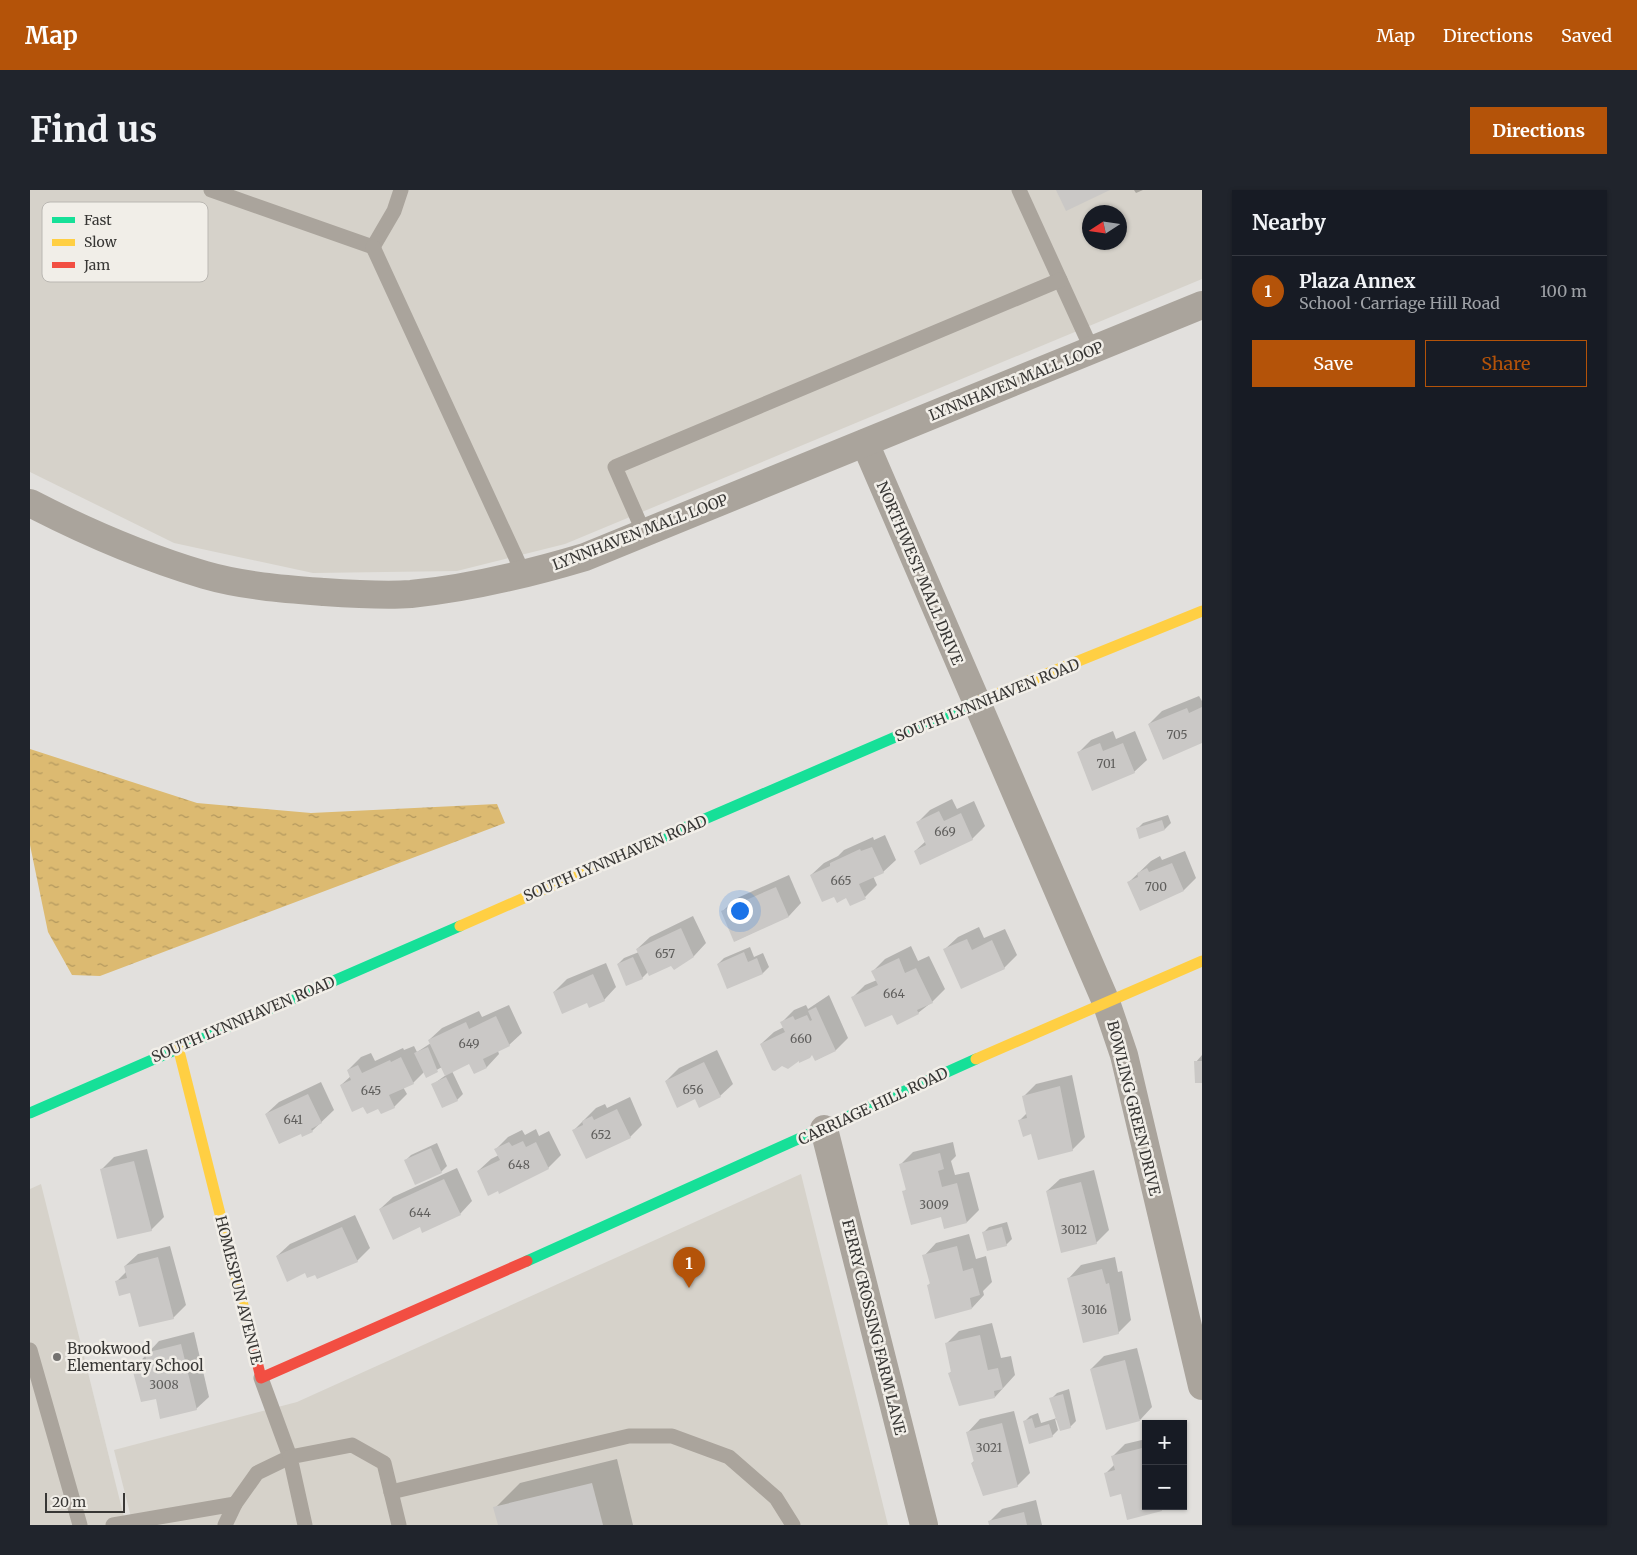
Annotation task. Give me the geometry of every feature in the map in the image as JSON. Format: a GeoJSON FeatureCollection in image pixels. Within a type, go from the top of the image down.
{"type":"FeatureCollection","features":[{"type":"Feature","properties":{"kind":"street","name":"LYNNHAVEN MALL LOOP"},"geometry":{"type":"LineString","coordinates":[[30,503],[80,529],[145,555],[206,575],[278,588],[343,593],[410,594],[524,576],[585,557],[1202,306]]}},
{"type":"Feature","properties":{"kind":"street","name":"NORTHWEST MALL DRIVE"},"geometry":{"type":"LineString","coordinates":[[865,443],[976,702]]}},
{"type":"Feature","properties":{"kind":"street","name":"SOUTH LYNNHAVEN ROAD"},"geometry":{"type":"LineString","coordinates":[[30,1113],[784,783],[976,702],[1121,646],[1202,611]]}},
{"type":"Feature","properties":{"kind":"street","name":"BOWLING GREEN DRIVE"},"geometry":{"type":"LineString","coordinates":[[976,702],[1106,1002],[1124,1055],[1200,1369]]}},
{"type":"Feature","properties":{"kind":"street","name":"CARRIAGE HILL ROAD"},"geometry":{"type":"LineString","coordinates":[[546,1253],[1106,1002],[1202,961]]}},
{"type":"Feature","properties":{"kind":"street","name":"HOMESPUN AVENUE"},"geometry":{"type":"LineString","coordinates":[[178,1047],[261,1378],[546,1253]]}},
{"type":"Feature","properties":{"kind":"street","name":"FERRY CROSSING FARM LANE"},"geometry":{"type":"LineString","coordinates":[[824,1129],[924,1525]]}},
{"type":"Feature","properties":{"kind":"lane"},"geometry":{"type":"LineString","coordinates":[[210,190],[373,247],[524,576]]}},
{"type":"Feature","properties":{"kind":"lane"},"geometry":{"type":"LineString","coordinates":[[373,247],[394,211],[401,190]]}},
{"type":"Feature","properties":{"kind":"lane"},"geometry":{"type":"LineString","coordinates":[[1019,190],[1092,350]]}},
{"type":"Feature","properties":{"kind":"lane"},"geometry":{"type":"LineString","coordinates":[[644,533],[615,467],[1060,280]]}},
{"type":"Feature","properties":{"kind":"lane"},"geometry":{"type":"LineString","coordinates":[[30,1350],[33,1371],[80,1525]]}},
{"type":"Feature","properties":{"kind":"lane"},"geometry":{"type":"LineString","coordinates":[[261,1378],[290,1457],[305,1525]]}},
{"type":"Feature","properties":{"kind":"lane"},"geometry":{"type":"LineString","coordinates":[[391,1492],[629,1436],[672,1436],[729,1457],[776,1498],[793,1525]]}},
{"type":"Feature","properties":{"kind":"lane"},"geometry":{"type":"LineString","coordinates":[[225,1525],[235,1504],[257,1473],[290,1457],[352,1445],[384,1463],[398,1525]]}},
{"type":"Feature","properties":{"kind":"lane"},"geometry":{"type":"LineString","coordinates":[[113,1525],[235,1504]]}},
{"type":"Feature","properties":{"kind":"shaded area"},"geometry":{"type":"Polygon","coordinates":[[[30,190],[1202,190],[1202,279],[565,544],[457,571],[313,573],[174,543],[30,472],[30,190]]]}},
{"type":"Feature","properties":{"kind":"shaded area"},"geometry":{"type":"Polygon","coordinates":[[[801,1174],[888,1525],[133,1525],[114,1450],[297,1402],[801,1174]]]}},
{"type":"Feature","properties":{"kind":"shaded area","name":"Brookwood Elementary School"},"geometry":{"type":"Polygon","coordinates":[[[41,1184],[126,1525],[30,1525],[30,1189],[41,1184]]]}},
{"type":"Feature","properties":{"kind":"water"},"geometry":{"type":"Polygon","coordinates":[[[30,749],[197,803],[311,813],[497,804],[505,823],[100,976],[72,975],[48,932],[30,845],[30,749]]]}},
{"type":"Feature","properties":{"kind":"building"},"geometry":{"type":"Polygon","coordinates":[[[1056,190],[1110,190],[1066,211],[1056,190]]]}},
{"type":"Feature","properties":{"kind":"building"},"geometry":{"type":"Polygon","coordinates":[[[1202,707],[1202,743],[1163,760],[1148,724],[1187,708],[1189,713],[1202,707]]]}},
{"type":"Feature","properties":{"kind":"building"},"geometry":{"type":"Polygon","coordinates":[[[1100,743],[1103,751],[1123,743],[1135,773],[1092,791],[1077,752],[1100,743]]]}},
{"type":"Feature","properties":{"kind":"building"},"geometry":{"type":"Polygon","coordinates":[[[939,811],[944,821],[961,813],[973,840],[920,865],[914,851],[926,845],[916,822],[939,811]]]}},
{"type":"Feature","properties":{"kind":"building"},"geometry":{"type":"Polygon","coordinates":[[[1162,820],[1165,830],[1139,839],[1136,828],[1162,820]]]}},
{"type":"Feature","properties":{"kind":"building"},"geometry":{"type":"Polygon","coordinates":[[[872,847],[884,873],[859,884],[866,899],[850,906],[846,898],[837,903],[834,897],[822,902],[810,875],[860,849],[861,851],[872,847]]]}},
{"type":"Feature","properties":{"kind":"building"},"geometry":{"type":"Polygon","coordinates":[[[1172,863],[1184,891],[1140,911],[1127,882],[1138,877],[1137,873],[1147,868],[1149,872],[1172,863]]]}},
{"type":"Feature","properties":{"kind":"building"},"geometry":{"type":"Polygon","coordinates":[[[776,887],[789,917],[734,942],[721,911],[776,887]]]}},
{"type":"Feature","properties":{"kind":"building"},"geometry":{"type":"Polygon","coordinates":[[[681,928],[694,957],[674,970],[671,966],[649,976],[636,949],[681,928]]]}},
{"type":"Feature","properties":{"kind":"building"},"geometry":{"type":"Polygon","coordinates":[[[967,939],[972,950],[992,940],[1005,969],[961,989],[943,949],[967,939]]]}},
{"type":"Feature","properties":{"kind":"building"},"geometry":{"type":"Polygon","coordinates":[[[744,952],[748,962],[757,958],[763,974],[727,989],[717,964],[744,952]]]}},
{"type":"Feature","properties":{"kind":"building"},"geometry":{"type":"Polygon","coordinates":[[[633,957],[643,979],[626,986],[617,964],[633,957]]]}},
{"type":"Feature","properties":{"kind":"building"},"geometry":{"type":"Polygon","coordinates":[[[899,958],[905,973],[916,968],[933,1003],[917,1010],[919,1014],[897,1025],[892,1015],[865,1027],[851,997],[878,985],[871,971],[899,958]]]}},
{"type":"Feature","properties":{"kind":"building"},"geometry":{"type":"Polygon","coordinates":[[[593,974],[605,1001],[589,1008],[587,1003],[562,1014],[553,992],[593,974]]]}},
{"type":"Feature","properties":{"kind":"building"},"geometry":{"type":"Polygon","coordinates":[[[816,1007],[836,1051],[815,1061],[812,1055],[810,1058],[799,1063],[799,1061],[788,1069],[782,1066],[775,1071],[772,1070],[760,1044],[785,1032],[780,1022],[793,1016],[795,1020],[807,1015],[810,1021],[812,1020],[808,1011],[816,1007]]]}},
{"type":"Feature","properties":{"kind":"building"},"geometry":{"type":"Polygon","coordinates":[[[496,1016],[510,1046],[483,1059],[487,1068],[474,1074],[469,1064],[445,1076],[428,1040],[466,1022],[469,1029],[496,1016]]]}},
{"type":"Feature","properties":{"kind":"building"},"geometry":{"type":"Polygon","coordinates":[[[428,1047],[438,1072],[426,1078],[414,1053],[428,1047]]]}},
{"type":"Feature","properties":{"kind":"building"},"geometry":{"type":"Polygon","coordinates":[[[401,1057],[414,1084],[389,1095],[395,1108],[381,1114],[378,1109],[367,1114],[363,1107],[352,1112],[340,1085],[351,1080],[347,1070],[358,1065],[362,1073],[401,1057]]]}},
{"type":"Feature","properties":{"kind":"building"},"geometry":{"type":"Polygon","coordinates":[[[1194,1061],[1202,1061],[1202,1083],[1195,1083],[1194,1061]]]}},
{"type":"Feature","properties":{"kind":"building"},"geometry":{"type":"Polygon","coordinates":[[[704,1062],[721,1097],[699,1108],[695,1099],[677,1108],[665,1081],[704,1062]]]}},
{"type":"Feature","properties":{"kind":"building"},"geometry":{"type":"Polygon","coordinates":[[[446,1077],[458,1101],[442,1108],[431,1084],[446,1077]]]}},
{"type":"Feature","properties":{"kind":"building"},"geometry":{"type":"Polygon","coordinates":[[[1060,1086],[1073,1151],[1038,1160],[1031,1134],[1023,1137],[1018,1120],[1027,1118],[1022,1096],[1060,1086]]]}},
{"type":"Feature","properties":{"kind":"building"},"geometry":{"type":"Polygon","coordinates":[[[308,1094],[322,1123],[311,1129],[313,1132],[302,1137],[301,1134],[279,1144],[265,1114],[308,1094]]]}},
{"type":"Feature","properties":{"kind":"building"},"geometry":{"type":"Polygon","coordinates":[[[617,1109],[631,1138],[586,1159],[572,1130],[583,1125],[582,1121],[592,1116],[594,1120],[617,1109]]]}},
{"type":"Feature","properties":{"kind":"building"},"geometry":{"type":"Polygon","coordinates":[[[523,1141],[526,1147],[536,1142],[549,1169],[499,1194],[498,1191],[488,1196],[477,1171],[500,1160],[494,1149],[509,1142],[512,1146],[523,1141]]]}},
{"type":"Feature","properties":{"kind":"building"},"geometry":{"type":"Polygon","coordinates":[[[431,1148],[442,1173],[415,1185],[404,1160],[431,1148]]]}},
{"type":"Feature","properties":{"kind":"building"},"geometry":{"type":"Polygon","coordinates":[[[940,1153],[944,1169],[938,1171],[942,1187],[957,1183],[967,1223],[944,1229],[941,1217],[911,1225],[902,1191],[906,1190],[899,1164],[940,1153]]]}},
{"type":"Feature","properties":{"kind":"building"},"geometry":{"type":"Polygon","coordinates":[[[134,1161],[152,1231],[117,1239],[100,1169],[134,1161]]]}},
{"type":"Feature","properties":{"kind":"building"},"geometry":{"type":"Polygon","coordinates":[[[444,1179],[461,1215],[422,1233],[420,1227],[393,1240],[379,1209],[444,1179]]]}},
{"type":"Feature","properties":{"kind":"building"},"geometry":{"type":"Polygon","coordinates":[[[1081,1182],[1097,1244],[1061,1253],[1046,1191],[1081,1182]]]}},
{"type":"Feature","properties":{"kind":"building"},"geometry":{"type":"Polygon","coordinates":[[[342,1227],[358,1262],[317,1279],[315,1275],[307,1278],[305,1273],[287,1282],[276,1256],[342,1227]]]}},
{"type":"Feature","properties":{"kind":"building"},"geometry":{"type":"Polygon","coordinates":[[[1002,1227],[1007,1246],[987,1251],[982,1232],[1002,1227]]]}},
{"type":"Feature","properties":{"kind":"building"},"geometry":{"type":"Polygon","coordinates":[[[957,1246],[963,1271],[973,1268],[980,1295],[970,1298],[972,1309],[935,1319],[927,1285],[930,1284],[922,1255],[957,1246]]]}},
{"type":"Feature","properties":{"kind":"building"},"geometry":{"type":"Polygon","coordinates":[[[158,1257],[174,1319],[139,1327],[130,1293],[119,1296],[115,1281],[127,1278],[124,1266],[158,1257]]]}},
{"type":"Feature","properties":{"kind":"building"},"geometry":{"type":"Polygon","coordinates":[[[1102,1269],[1106,1284],[1109,1283],[1119,1334],[1083,1343],[1067,1278],[1102,1269]]]}},
{"type":"Feature","properties":{"kind":"building"},"geometry":{"type":"Polygon","coordinates":[[[980,1335],[988,1370],[998,1368],[1003,1389],[994,1391],[995,1398],[959,1406],[948,1373],[951,1372],[945,1343],[980,1335]]]}},
{"type":"Feature","properties":{"kind":"building"},"geometry":{"type":"Polygon","coordinates":[[[181,1344],[197,1410],[160,1419],[156,1399],[141,1402],[132,1368],[147,1365],[145,1353],[181,1344]]]}},
{"type":"Feature","properties":{"kind":"building"},"geometry":{"type":"Polygon","coordinates":[[[1125,1360],[1140,1421],[1106,1430],[1090,1369],[1125,1360]]]}},
{"type":"Feature","properties":{"kind":"building"},"geometry":{"type":"Polygon","coordinates":[[[1063,1394],[1071,1428],[1060,1431],[1049,1398],[1063,1394]]]}},
{"type":"Feature","properties":{"kind":"building"},"geometry":{"type":"Polygon","coordinates":[[[1032,1418],[1035,1428],[1049,1424],[1053,1437],[1029,1444],[1023,1421],[1032,1418]]]}},
{"type":"Feature","properties":{"kind":"building"},"geometry":{"type":"Polygon","coordinates":[[[1002,1423],[1018,1487],[983,1496],[971,1463],[974,1462],[966,1432],[1002,1423]]]}},
{"type":"Feature","properties":{"kind":"building"},"geometry":{"type":"Polygon","coordinates":[[[1142,1448],[1142,1510],[1162,1511],[1127,1520],[1121,1494],[1110,1497],[1104,1473],[1115,1470],[1111,1456],[1142,1448]]]}},
{"type":"Feature","properties":{"kind":"building"},"geometry":{"type":"Polygon","coordinates":[[[592,1483],[603,1525],[498,1525],[493,1507],[592,1483]]]}},
{"type":"Feature","properties":{"kind":"building"},"geometry":{"type":"Polygon","coordinates":[[[1024,1512],[1027,1525],[989,1525],[988,1521],[1024,1512]]]}},
{"type":"Feature","properties":{"kind":"traffic: fast"},"geometry":{"type":"LineString","coordinates":[[649,843],[972,704]]}},
{"type":"Feature","properties":{"kind":"traffic: fast"},"geometry":{"type":"LineString","coordinates":[[30,1113],[460,926]]}},
{"type":"Feature","properties":{"kind":"traffic: fast"},"geometry":{"type":"LineString","coordinates":[[527,1261],[976,1059]]}},
{"type":"Feature","properties":{"kind":"traffic: slow"},"geometry":{"type":"LineString","coordinates":[[972,704],[1202,611]]}},
{"type":"Feature","properties":{"kind":"traffic: slow"},"geometry":{"type":"LineString","coordinates":[[460,926],[649,843]]}},
{"type":"Feature","properties":{"kind":"traffic: slow"},"geometry":{"type":"LineString","coordinates":[[976,1059],[1202,961]]}},
{"type":"Feature","properties":{"kind":"traffic: slow"},"geometry":{"type":"LineString","coordinates":[[178,1047],[252,1341]]}},
{"type":"Feature","properties":{"kind":"traffic: jam"},"geometry":{"type":"LineString","coordinates":[[252,1341],[261,1378],[527,1261]]}},
{"type":"Feature","properties":{"kind":"place","name":"Plaza Annex"},"geometry":{"type":"Point","coordinates":[689,1288]}},
{"type":"Feature","properties":{"kind":"place","name":"Brookwood Elementary School"},"geometry":{"type":"Point","coordinates":[57,1357]}}]}
